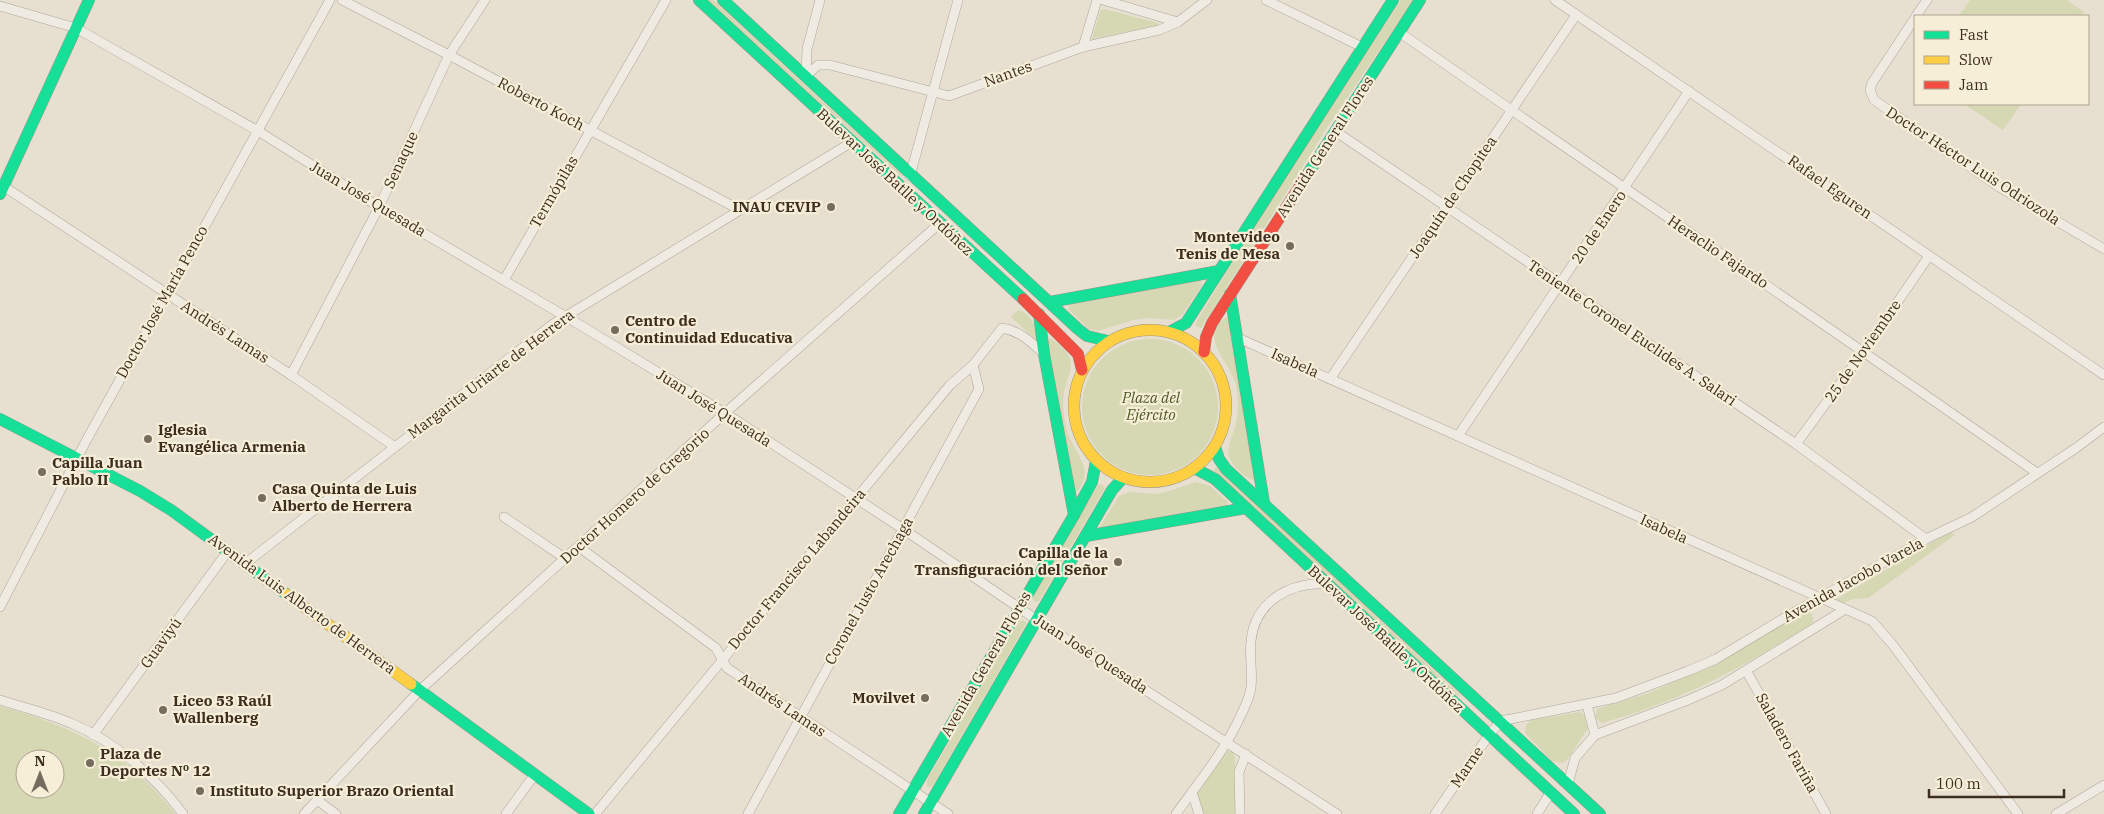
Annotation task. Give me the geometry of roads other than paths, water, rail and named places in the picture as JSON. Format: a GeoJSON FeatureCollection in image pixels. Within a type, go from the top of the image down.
{"type":"FeatureCollection","features":[{"type":"Feature","properties":{"kind":"main road"},"geometry":{"type":"LineString","coordinates":[[1,188],[89,0]]}},
{"type":"Feature","properties":{"kind":"main road","name":"Bulevar José Batlle y Ordóñez"},"geometry":{"type":"LineString","coordinates":[[699,0],[1039,314],[1078,354],[1082,370]]}},
{"type":"Feature","properties":{"kind":"main road","name":"Bulevar José Batlle y Ordóñez"},"geometry":{"type":"LineString","coordinates":[[723,0],[1087,336],[1108,341]]}},
{"type":"Feature","properties":{"kind":"main road","name":"Avenida General Flores"},"geometry":{"type":"LineString","coordinates":[[1204,352],[1206,337],[1212,323],[1420,0]]}},
{"type":"Feature","properties":{"kind":"main road","name":"Avenida General Flores"},"geometry":{"type":"LineString","coordinates":[[1169,332],[1186,323],[1362,47],[1388,3]]}},
{"type":"Feature","properties":{"kind":"main road"},"geometry":{"type":"LineString","coordinates":[[1050,302],[1219,271]]}},
{"type":"Feature","properties":{"kind":"main road"},"geometry":{"type":"LineString","coordinates":[[1230,294],[1264,503]]}},
{"type":"Feature","properties":{"kind":"main road"},"geometry":{"type":"LineString","coordinates":[[1039,314],[1044,354],[1074,516]]}},
{"type":"Feature","properties":{"kind":"main road"},"geometry":{"type":"LineString","coordinates":[[1138,330],[1169,332],[1188,340],[1204,352],[1218,370],[1227,403],[1224,426],[1215,447],[1194,468],[1175,478],[1160,482],[1144,482],[1123,478],[1096,461],[1083,444],[1074,418],[1075,390],[1082,370],[1093,354],[1108,341],[1138,330]]}},
{"type":"Feature","properties":{"kind":"main road","name":"Avenida Luis Alberto de Herrera"},"geometry":{"type":"LineString","coordinates":[[0,419],[171,510],[589,814]]}},
{"type":"Feature","properties":{"kind":"main road","name":"Bulevar José Batlle y Ordóñez"},"geometry":{"type":"LineString","coordinates":[[1215,447],[1219,459],[1226,469],[1600,814]]}},
{"type":"Feature","properties":{"kind":"main road","name":"Avenida General Flores"},"geometry":{"type":"LineString","coordinates":[[900,814],[1019,607],[1074,516],[1092,482],[1096,461]]}},
{"type":"Feature","properties":{"kind":"main road","name":"Bulevar José Batlle y Ordóñez"},"geometry":{"type":"LineString","coordinates":[[1194,468],[1215,479],[1574,814]]}},
{"type":"Feature","properties":{"kind":"main road","name":"Avenida General Flores"},"geometry":{"type":"LineString","coordinates":[[924,814],[1112,490],[1123,478]]}},
{"type":"Feature","properties":{"kind":"main road"},"geometry":{"type":"LineString","coordinates":[[1086,536],[1246,508]]}},
{"type":"Feature","properties":{"kind":"street","name":"Doctor José María Penco"},"geometry":{"type":"LineString","coordinates":[[0,607],[76,458],[330,0]]}},
{"type":"Feature","properties":{"kind":"street","name":"Roberto Koch"},"geometry":{"type":"LineString","coordinates":[[342,0],[740,210]]}},
{"type":"Feature","properties":{"kind":"street","name":"Senaque"},"geometry":{"type":"LineString","coordinates":[[292,375],[379,207],[449,55],[485,0]]}},
{"type":"Feature","properties":{"kind":"street","name":"Termópilas"},"geometry":{"type":"LineString","coordinates":[[504,280],[666,0]]}},
{"type":"Feature","properties":{"kind":"street"},"geometry":{"type":"LineString","coordinates":[[806,76],[808,49],[820,0]]}},
{"type":"Feature","properties":{"kind":"street"},"geometry":{"type":"LineString","coordinates":[[906,191],[958,0]]}},
{"type":"Feature","properties":{"kind":"street"},"geometry":{"type":"LineString","coordinates":[[1083,47],[1097,0]]}},
{"type":"Feature","properties":{"kind":"street"},"geometry":{"type":"LineString","coordinates":[[1103,0],[1178,22]]}},
{"type":"Feature","properties":{"kind":"street","name":"Nantes"},"geometry":{"type":"LineString","coordinates":[[806,76],[818,65],[830,65],[949,96],[1083,47],[1159,30],[1178,22],[1207,0]]}},
{"type":"Feature","properties":{"kind":"street"},"geometry":{"type":"LineString","coordinates":[[1266,0],[1362,47]]}},
{"type":"Feature","properties":{"kind":"street","name":"Rafael Eguren"},"geometry":{"type":"LineString","coordinates":[[1555,0],[2104,375]]}},
{"type":"Feature","properties":{"kind":"street","name":"Doctor Héctor Luis Odriozola"},"geometry":{"type":"LineString","coordinates":[[1917,15],[1927,0]]}},
{"type":"Feature","properties":{"kind":"street","name":"Juan José Quesada"},"geometry":{"type":"LineString","coordinates":[[0,6],[76,28],[258,131],[379,207],[504,280],[724,414],[903,529],[1037,620],[1337,814]]}},
{"type":"Feature","properties":{"kind":"street","name":"Joaquín de Chopitea"},"geometry":{"type":"LineString","coordinates":[[1330,378],[1576,15]]}},
{"type":"Feature","properties":{"kind":"street","name":"Doctor Héctor Luis Odriozola"},"geometry":{"type":"LineString","coordinates":[[1914,20],[1872,83],[1870,90],[1874,100],[1999,187],[2104,249]]}},
{"type":"Feature","properties":{"kind":"street","name":"Heraclio Fajardo"},"geometry":{"type":"LineString","coordinates":[[1399,32],[1511,111],[1864,351],[2037,473]]}},
{"type":"Feature","properties":{"kind":"street","name":"20 de Enero"},"geometry":{"type":"LineString","coordinates":[[1458,436],[1689,91]]}},
{"type":"Feature","properties":{"kind":"street","name":"Teniente Coronel Euclides A. Salari"},"geometry":{"type":"LineString","coordinates":[[1334,131],[1796,444],[1926,539]]}},
{"type":"Feature","properties":{"kind":"street","name":"Margarita Uriarte de Herrera"},"geometry":{"type":"LineString","coordinates":[[246,563],[525,345],[564,317],[852,142]]}},
{"type":"Feature","properties":{"kind":"street","name":"Andrés Lamas"},"geometry":{"type":"LineString","coordinates":[[1,188],[292,375],[394,447]]}},
{"type":"Feature","properties":{"kind":"street","name":"Doctor Homero de Gregorio"},"geometry":{"type":"LineString","coordinates":[[304,814],[420,690],[724,414],[940,223]]}},
{"type":"Feature","properties":{"kind":"street","name":"25 de Noviembre"},"geometry":{"type":"LineString","coordinates":[[1796,444],[1864,351],[1929,256]]}},
{"type":"Feature","properties":{"kind":"street","name":"Doctor Francisco Labandeira"},"geometry":{"type":"LineString","coordinates":[[595,814],[855,498],[950,385],[972,365],[1002,328],[1013,330],[1023,335],[1044,354]]}},
{"type":"Feature","properties":{"kind":"street","name":"Isabela"},"geometry":{"type":"LineString","coordinates":[[1236,337],[1872,622],[1880,630],[2018,814]]}},
{"type":"Feature","properties":{"kind":"street","name":"Coronel Justo Arechaga"},"geometry":{"type":"LineString","coordinates":[[748,814],[979,389],[972,365]]}},
{"type":"Feature","properties":{"kind":"street","name":"Avenida Jacobo Varela"},"geometry":{"type":"LineString","coordinates":[[1501,721],[1587,705],[1625,695],[1695,668],[1730,651],[1926,539],[1972,517],[2104,427]]}},
{"type":"Feature","properties":{"kind":"street"},"geometry":{"type":"LineString","coordinates":[[504,517],[566,559]]}},
{"type":"Feature","properties":{"kind":"street","name":"Andrés Lamas"},"geometry":{"type":"LineString","coordinates":[[579,547],[716,648],[727,668],[948,814]]}},
{"type":"Feature","properties":{"kind":"street","name":"Guaviyú"},"geometry":{"type":"LineString","coordinates":[[93,734],[228,551]]}},
{"type":"Feature","properties":{"kind":"street"},"geometry":{"type":"LineString","coordinates":[[1176,814],[1226,742],[1249,694],[1251,686],[1251,639],[1260,612],[1271,600],[1290,589],[1313,583],[1327,584]]}},
{"type":"Feature","properties":{"kind":"street","name":"Avenida Jacobo Varela"},"geometry":{"type":"LineString","coordinates":[[1568,784],[1575,758],[1585,744],[1595,735],[1688,700],[1747,672],[1844,610]]}},
{"type":"Feature","properties":{"kind":"street","name":"Saladero Fariña"},"geometry":{"type":"LineString","coordinates":[[1747,672],[1826,814]]}},
{"type":"Feature","properties":{"kind":"street"},"geometry":{"type":"LineString","coordinates":[[0,700],[74,724],[93,734],[150,777],[183,814]]}},
{"type":"Feature","properties":{"kind":"street"},"geometry":{"type":"LineString","coordinates":[[1587,705],[1595,735]]}},
{"type":"Feature","properties":{"kind":"street","name":"Marne"},"geometry":{"type":"LineString","coordinates":[[1435,814],[1489,735],[1501,721]]}},
{"type":"Feature","properties":{"kind":"street"},"geometry":{"type":"LineString","coordinates":[[1240,814],[1239,772],[1246,754]]}},
{"type":"Feature","properties":{"kind":"street"},"geometry":{"type":"LineString","coordinates":[[506,814],[536,774]]}},
{"type":"Feature","properties":{"kind":"street"},"geometry":{"type":"LineString","coordinates":[[2056,814],[2104,785]]}},
{"type":"Feature","properties":{"kind":"street"},"geometry":{"type":"LineString","coordinates":[[1192,792],[1199,814]]}},
{"type":"Feature","properties":{"kind":"street"},"geometry":{"type":"LineString","coordinates":[[1537,814],[1551,792]]}},
{"type":"Feature","properties":{"kind":"street"},"geometry":{"type":"LineString","coordinates":[[317,800],[336,814]]}},
{"type":"Feature","properties":{"kind":"place","name":"INAU CEVIP"},"geometry":{"type":"Point","coordinates":[831,207]}},
{"type":"Feature","properties":{"kind":"place","name":"Montevideo Tenis de Mesa"},"geometry":{"type":"Point","coordinates":[1290,246]}},
{"type":"Feature","properties":{"kind":"place","name":"Centro de Continuidad Educativa"},"geometry":{"type":"Point","coordinates":[615,330]}},
{"type":"Feature","properties":{"kind":"place","name":"Iglesia Evangélica Armenia"},"geometry":{"type":"Point","coordinates":[148,439]}},
{"type":"Feature","properties":{"kind":"place","name":"Capilla Juan Pablo II"},"geometry":{"type":"Point","coordinates":[42,472]}},
{"type":"Feature","properties":{"kind":"place","name":"Casa Quinta de Luis Alberto de Herrera"},"geometry":{"type":"Point","coordinates":[262,498]}},
{"type":"Feature","properties":{"kind":"place","name":"Capilla de la Transfiguración del Señor"},"geometry":{"type":"Point","coordinates":[1118,562]}},
{"type":"Feature","properties":{"kind":"place","name":"Movilvet"},"geometry":{"type":"Point","coordinates":[925,698]}},
{"type":"Feature","properties":{"kind":"place","name":"Liceo 53 Raúl Wallenberg"},"geometry":{"type":"Point","coordinates":[163,710]}},
{"type":"Feature","properties":{"kind":"place","name":"Plaza de Deportes Nº 12"},"geometry":{"type":"Point","coordinates":[90,763]}},
{"type":"Feature","properties":{"kind":"place","name":"Instituto Superior Brazo Oriental"},"geometry":{"type":"Point","coordinates":[200,791]}},
{"type":"Feature","properties":{"kind":"park label","name":"Plaza del Ejército"},"geometry":{"type":"Point","coordinates":[1151,406]}}]}
